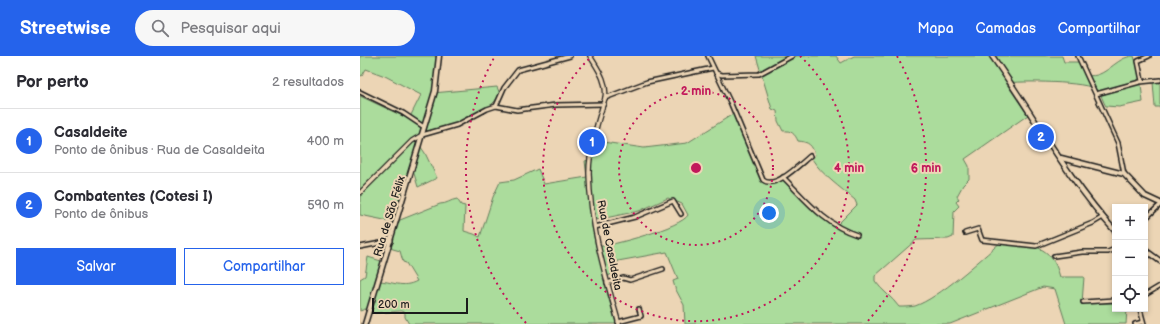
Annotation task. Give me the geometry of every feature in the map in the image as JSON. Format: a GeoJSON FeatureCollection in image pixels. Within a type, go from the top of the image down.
{"type":"FeatureCollection","features":[{"type":"Feature","properties":{"kind":"main road","name":"Rua de São Félix"},"geometry":{"type":"LineString","coordinates":[[365,324],[438,82],[439,56]]}},
{"type":"Feature","properties":{"kind":"main road"},"geometry":{"type":"LineString","coordinates":[[992,56],[1060,158],[1112,228]]}},
{"type":"Feature","properties":{"kind":"main road"},"geometry":{"type":"LineString","coordinates":[[1060,158],[1124,174],[1145,196],[1160,204]]}},
{"type":"Feature","properties":{"kind":"main road"},"geometry":{"type":"LineString","coordinates":[[1148,252],[1160,262]]}},
{"type":"Feature","properties":{"kind":"street"},"geometry":{"type":"LineString","coordinates":[[496,106],[504,88],[518,70],[570,56]]}},
{"type":"Feature","properties":{"kind":"street","name":"Rua de Casaldeita"},"geometry":{"type":"LineString","coordinates":[[590,56],[605,85],[605,98],[591,156],[589,173],[595,227],[607,283],[618,323]]}},
{"type":"Feature","properties":{"kind":"street"},"geometry":{"type":"LineString","coordinates":[[708,56],[763,180],[767,183],[772,183],[783,177],[810,156]]}},
{"type":"Feature","properties":{"kind":"street"},"geometry":{"type":"LineString","coordinates":[[716,73],[722,75],[759,74],[792,56]]}},
{"type":"Feature","properties":{"kind":"street"},"geometry":{"type":"LineString","coordinates":[[1078,56],[1118,143],[1124,174]]}},
{"type":"Feature","properties":{"kind":"street"},"geometry":{"type":"LineString","coordinates":[[1142,81],[1138,62],[1149,56]]}},
{"type":"Feature","properties":{"kind":"street"},"geometry":{"type":"LineString","coordinates":[[605,98],[647,82],[713,68]]}},
{"type":"Feature","properties":{"kind":"street"},"geometry":{"type":"LineString","coordinates":[[1096,94],[1142,81],[1160,80]]}},
{"type":"Feature","properties":{"kind":"street"},"geometry":{"type":"LineString","coordinates":[[360,92],[403,113],[424,128]]}},
{"type":"Feature","properties":{"kind":"street"},"geometry":{"type":"LineString","coordinates":[[360,192],[412,141],[422,135],[457,125],[487,109],[496,106],[517,110],[556,105],[604,104]]}},
{"type":"Feature","properties":{"kind":"street"},"geometry":{"type":"LineString","coordinates":[[783,177],[827,221],[842,230],[857,235]]}},
{"type":"Feature","properties":{"kind":"street"},"geometry":{"type":"LineString","coordinates":[[595,227],[635,217],[673,201],[681,214]]}},
{"type":"Feature","properties":{"kind":"street"},"geometry":{"type":"LineString","coordinates":[[1148,215],[1160,204]]}},
{"type":"Feature","properties":{"kind":"street"},"geometry":{"type":"LineString","coordinates":[[965,233],[978,229],[982,240],[1036,246],[1103,217]]}},
{"type":"Feature","properties":{"kind":"street"},"geometry":{"type":"LineString","coordinates":[[360,247],[390,241]]}},
{"type":"Feature","properties":{"kind":"street"},"geometry":{"type":"LineString","coordinates":[[1054,256],[1082,252],[1108,252],[1112,250]]}},
{"type":"Feature","properties":{"kind":"street"},"geometry":{"type":"LineString","coordinates":[[607,283],[623,278],[630,280],[663,269]]}},
{"type":"Feature","properties":{"kind":"street"},"geometry":{"type":"LineString","coordinates":[[1148,294],[1160,286]]}},
{"type":"Feature","properties":{"kind":"street"},"geometry":{"type":"LineString","coordinates":[[1083,302],[1112,300]]}},
{"type":"Feature","properties":{"kind":"street"},"geometry":{"type":"LineString","coordinates":[[618,323],[641,316],[639,309]]}},
{"type":"Feature","properties":{"kind":"street"},"geometry":{"type":"LineString","coordinates":[[1135,324],[1144,323],[1141,312]]}},
{"type":"Feature","properties":{"kind":"green space"},"geometry":{"type":"Polygon","coordinates":[[[360,56],[434,56],[439,58],[433,93],[497,87],[500,94],[488,108],[480,113],[471,118],[420,134],[418,143],[425,153],[437,178],[418,187],[412,167],[395,222],[440,204],[457,199],[461,205],[465,206],[464,231],[480,237],[493,197],[500,182],[514,180],[538,169],[544,184],[587,177],[585,161],[592,159],[596,141],[644,148],[687,143],[733,114],[766,185],[783,179],[787,181],[810,207],[835,227],[857,205],[855,200],[826,176],[816,165],[812,159],[815,155],[810,145],[805,142],[798,141],[794,134],[783,131],[778,121],[777,111],[772,109],[756,56],[836,56],[841,63],[854,56],[1062,56],[1064,62],[1081,62],[1087,75],[1093,76],[1105,71],[1128,57],[1134,56],[1140,76],[1143,102],[1119,107],[1106,106],[1098,91],[1091,87],[1053,82],[1006,83],[1028,115],[965,159],[969,166],[969,179],[963,185],[957,196],[959,199],[956,202],[959,206],[954,211],[953,237],[948,239],[916,240],[875,276],[875,281],[878,285],[899,307],[915,306],[925,302],[947,287],[1001,242],[1030,245],[1045,252],[1051,258],[1060,277],[1084,277],[1082,303],[1112,303],[1112,312],[1127,312],[1126,324],[1066,324],[1055,289],[1043,287],[950,324],[685,324],[684,305],[673,281],[678,279],[667,252],[618,261],[617,272],[603,278],[616,324],[409,324],[405,317],[405,313],[401,311],[375,313],[365,309],[360,311],[360,279],[365,276],[368,257],[381,261],[377,281],[402,285],[417,281],[406,263],[403,262],[400,251],[386,247],[394,222],[360,215],[360,96],[409,119],[421,95],[385,76],[366,69],[362,76],[360,75],[360,56]],[[668,198],[639,211],[591,221],[596,247],[630,240],[660,230],[683,220],[688,215],[682,204],[668,198]]]}},
{"type":"Feature","properties":{"kind":"green space"},"geometry":{"type":"Polygon","coordinates":[[[1153,82],[1160,82],[1160,107],[1155,107],[1153,82]]]}},
{"type":"Feature","properties":{"kind":"place","name":"Combatentes (Cotesi I)"},"geometry":{"type":"Point","coordinates":[1041,137]}},
{"type":"Feature","properties":{"kind":"place","name":"Casaldeite"},"geometry":{"type":"Point","coordinates":[592,142]}}]}
